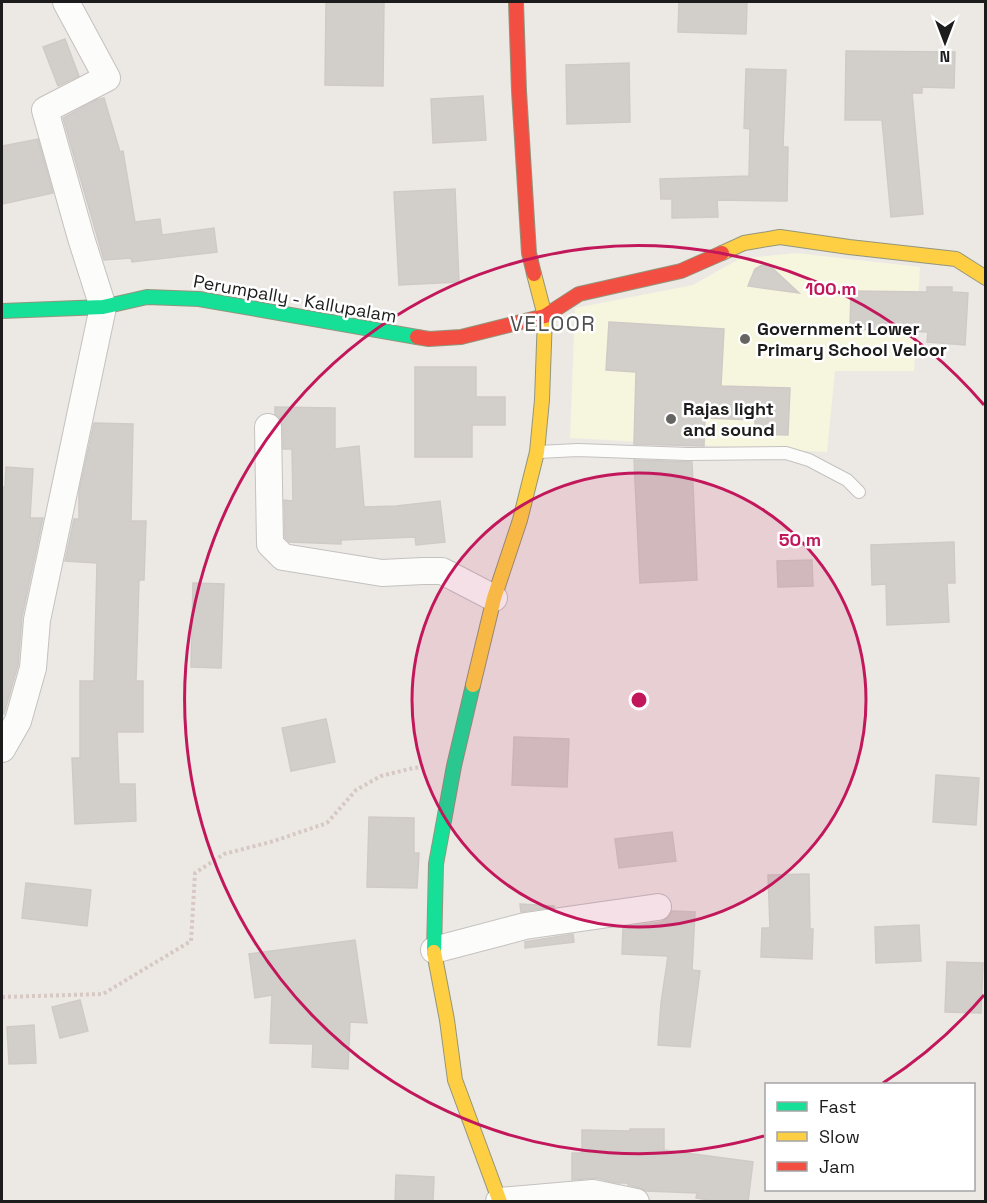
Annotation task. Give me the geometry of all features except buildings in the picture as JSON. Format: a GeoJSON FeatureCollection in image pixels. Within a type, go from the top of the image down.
{"type":"FeatureCollection","features":[{"type":"Feature","properties":{"kind":"street"},"geometry":{"type":"LineString","coordinates":[[2,749],[18,721],[33,668],[37,620],[103,307],[45,110],[107,78],[66,2]]}},
{"type":"Feature","properties":{"kind":"street"},"geometry":{"type":"LineString","coordinates":[[516,2],[529,253],[545,316],[542,400],[537,452],[520,520],[494,598],[454,766],[436,864],[434,950],[455,1080],[499,1201],[593,1193],[636,1202]]}},
{"type":"Feature","properties":{"kind":"street","name":"Perumpally - Kallupalam"},"geometry":{"type":"LineString","coordinates":[[2,311],[103,307],[147,297],[199,299],[429,339],[460,337],[545,316],[579,294],[681,270],[744,243],[780,237],[956,260],[986,278]]}},
{"type":"Feature","properties":{"kind":"street"},"geometry":{"type":"LineString","coordinates":[[268,427],[270,544],[283,557],[382,573],[442,571],[494,598]]}},
{"type":"Feature","properties":{"kind":"street"},"geometry":{"type":"LineString","coordinates":[[434,950],[525,926],[658,907]]}},
{"type":"Feature","properties":{"kind":"lane"},"geometry":{"type":"LineString","coordinates":[[537,452],[578,450],[688,454],[786,453],[809,460],[847,480],[859,492]]}},
{"type":"Feature","properties":{"kind":"path"},"geometry":{"type":"LineString","coordinates":[[2,997],[103,994],[191,941],[195,873],[224,854],[274,841],[327,823],[356,790],[381,776],[413,768],[454,766]]}},
{"type":"Feature","properties":{"kind":"shaded area","name":"Government Lower Primary School Veloor"},"geometry":{"type":"Polygon","coordinates":[[[796,253],[920,267],[914,371],[835,371],[827,452],[570,438],[575,308],[693,285],[739,259],[796,253]]]}},
{"type":"Feature","properties":{"kind":"traffic: fast"},"geometry":{"type":"LineString","coordinates":[[2,311],[103,307],[147,297],[199,299],[417,337]]}},
{"type":"Feature","properties":{"kind":"traffic: fast"},"geometry":{"type":"LineString","coordinates":[[434,952],[436,864],[454,766],[473,685]]}},
{"type":"Feature","properties":{"kind":"traffic: slow"},"geometry":{"type":"LineString","coordinates":[[722,253],[744,243],[780,237],[956,259],[986,278]]}},
{"type":"Feature","properties":{"kind":"traffic: slow"},"geometry":{"type":"LineString","coordinates":[[473,685],[494,598],[520,520],[537,452],[542,400],[545,316],[534,274]]}},
{"type":"Feature","properties":{"kind":"traffic: slow"},"geometry":{"type":"LineString","coordinates":[[434,952],[447,1020],[455,1080],[500,1202]]}},
{"type":"Feature","properties":{"kind":"traffic: jam"},"geometry":{"type":"LineString","coordinates":[[516,2],[529,253],[534,274]]}},
{"type":"Feature","properties":{"kind":"traffic: jam"},"geometry":{"type":"LineString","coordinates":[[417,337],[429,339],[461,337],[545,316],[579,294],[681,271],[722,253]]}},
{"type":"Feature","properties":{"kind":"place","name":"Government Lower Primary School Veloor"},"geometry":{"type":"Point","coordinates":[745,339]}},
{"type":"Feature","properties":{"kind":"place","name":"Rajas light and sound"},"geometry":{"type":"Point","coordinates":[671,419]}},
{"type":"Feature","properties":{"kind":"district","name":"VELOOR"},"geometry":{"type":"Point","coordinates":[553,324]}}]}
